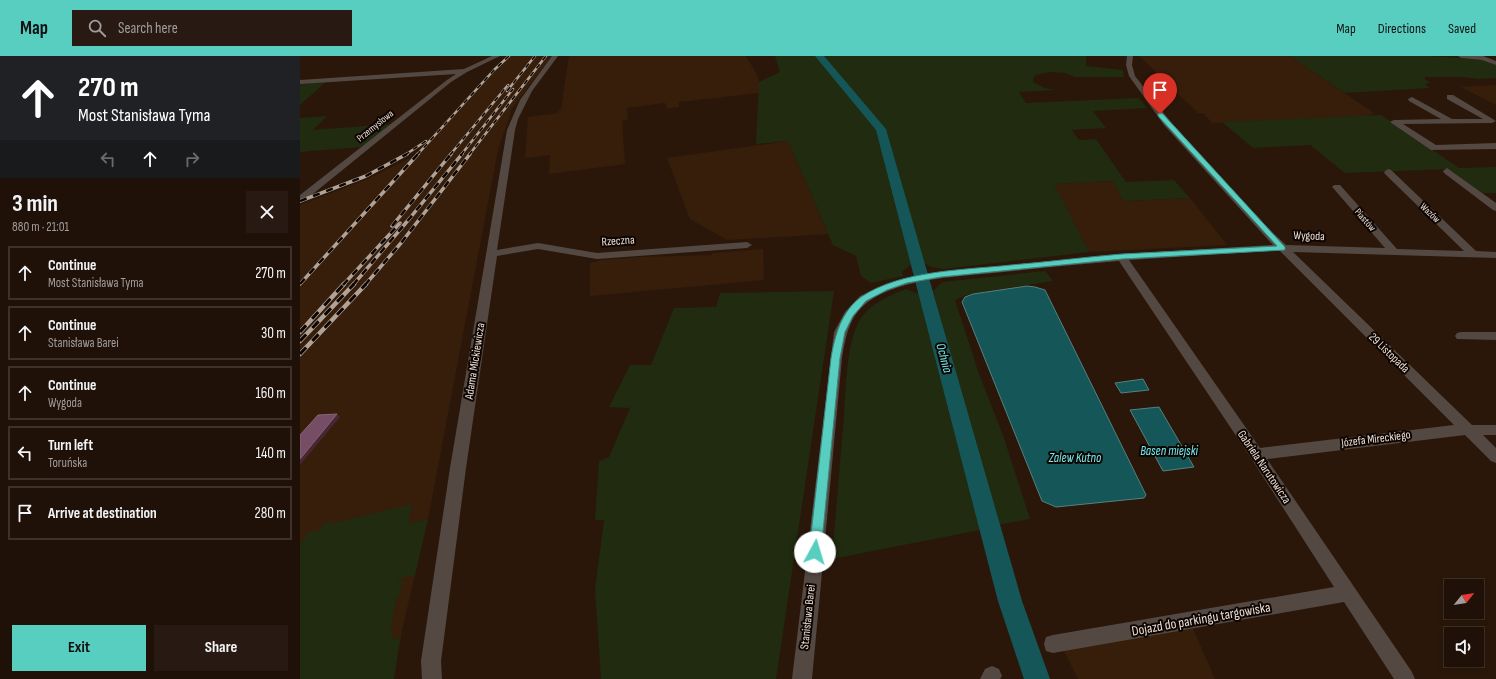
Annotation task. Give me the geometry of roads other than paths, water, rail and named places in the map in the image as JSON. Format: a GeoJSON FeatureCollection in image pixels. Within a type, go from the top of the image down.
{"type":"FeatureCollection","features":[{"type":"Feature","properties":{"kind":"street","name":"Przemysłowa"},"geometry":{"type":"LineString","coordinates":[[300,200],[449,81],[497,56]]}},
{"type":"Feature","properties":{"kind":"street","name":"Adama Mickiewicza"},"geometry":{"type":"LineString","coordinates":[[432,679],[435,634],[507,150],[514,118],[524,98],[555,56]]}},
{"type":"Feature","properties":{"kind":"street","name":"29 Listopada"},"geometry":{"type":"LineString","coordinates":[[1130,56],[1129,65],[1132,76],[1167,124],[1282,248],[1496,457]]}},
{"type":"Feature","properties":{"kind":"street"},"geometry":{"type":"LineString","coordinates":[[1461,56],[1483,58],[1496,64]]}},
{"type":"Feature","properties":{"kind":"street"},"geometry":{"type":"LineString","coordinates":[[300,82],[466,71]]}},
{"type":"Feature","properties":{"kind":"street"},"geometry":{"type":"LineString","coordinates":[[1450,97],[1494,122]]}},
{"type":"Feature","properties":{"kind":"street"},"geometry":{"type":"LineString","coordinates":[[1412,99],[1450,121]]}},
{"type":"Feature","properties":{"kind":"street"},"geometry":{"type":"LineString","coordinates":[[1494,122],[1394,122],[1434,148],[1496,146]]}},
{"type":"Feature","properties":{"kind":"street"},"geometry":{"type":"LineString","coordinates":[[1447,170],[1496,208]]}},
{"type":"Feature","properties":{"kind":"street","name":"Wazów"},"geometry":{"type":"LineString","coordinates":[[1388,172],[1473,254]]}},
{"type":"Feature","properties":{"kind":"street","name":"Piastów"},"geometry":{"type":"LineString","coordinates":[[1337,187],[1394,252]]}},
{"type":"Feature","properties":{"kind":"street"},"geometry":{"type":"LineString","coordinates":[[1480,195],[1496,195]]}},
{"type":"Feature","properties":{"kind":"street","name":"Rzeczna"},"geometry":{"type":"LineString","coordinates":[[492,254],[538,246],[597,256],[747,245]]}},
{"type":"Feature","properties":{"kind":"street","name":"Wygoda"},"geometry":{"type":"LineString","coordinates":[[1122,257],[1282,248],[1496,255]]}},
{"type":"Feature","properties":{"kind":"street","name":"Stanisława Barei"},"geometry":{"type":"LineString","coordinates":[[802,679],[836,358],[840,332],[849,315],[864,299],[884,289],[906,281],[941,275],[1122,257]]}},
{"type":"Feature","properties":{"kind":"street","name":"Gabriela Narutowicza"},"geometry":{"type":"LineString","coordinates":[[1122,257],[1256,454],[1405,679]]}},
{"type":"Feature","properties":{"kind":"street"},"geometry":{"type":"LineString","coordinates":[[1461,336],[1496,336]]}},
{"type":"Feature","properties":{"kind":"street","name":"Józefa Mireckiego"},"geometry":{"type":"LineString","coordinates":[[1256,454],[1468,429],[1496,430]]}},
{"type":"Feature","properties":{"kind":"street","name":"Dojazd do parkingu targowiska"},"geometry":{"type":"LineString","coordinates":[[1053,644],[1348,593]]}},
{"type":"Feature","properties":{"kind":"water","name":"Zalew Kutno"},"geometry":{"type":"Polygon","coordinates":[[[1027,286],[1045,290],[1146,495],[1144,498],[1056,507],[1042,501],[962,302],[965,297],[973,294],[1027,286]]]}},
{"type":"Feature","properties":{"kind":"water"},"geometry":{"type":"Polygon","coordinates":[[[1143,379],[1149,390],[1121,393],[1115,383],[1143,379]]]}},
{"type":"Feature","properties":{"kind":"water","name":"Basen miejski"},"geometry":{"type":"Polygon","coordinates":[[[1159,407],[1194,467],[1163,471],[1130,410],[1159,407]]]}},
{"type":"Feature","properties":{"kind":"waterway","name":"Ochnia"},"geometry":{"type":"LineString","coordinates":[[819,56],[881,129],[1010,601],[1037,679]]}},
{"type":"Feature","properties":{"kind":"railway"},"geometry":{"type":"LineString","coordinates":[[417,155],[494,70],[509,56]]}},
{"type":"Feature","properties":{"kind":"railway"},"geometry":{"type":"LineString","coordinates":[[507,91],[535,56]]}},
{"type":"Feature","properties":{"kind":"railway"},"geometry":{"type":"LineString","coordinates":[[469,155],[546,56]]}},
{"type":"Feature","properties":{"kind":"railway"},"geometry":{"type":"LineString","coordinates":[[450,155],[508,85]]}},
{"type":"Feature","properties":{"kind":"railway"},"geometry":{"type":"LineString","coordinates":[[461,155],[513,89]]}},
{"type":"Feature","properties":{"kind":"railway"},"geometry":{"type":"LineString","coordinates":[[405,155],[426,141]]}},
{"type":"Feature","properties":{"kind":"railway"},"geometry":{"type":"LineString","coordinates":[[300,201],[366,176],[407,154]]}},
{"type":"Feature","properties":{"kind":"railway"},"geometry":{"type":"LineString","coordinates":[[300,284],[418,154]]}},
{"type":"Feature","properties":{"kind":"railway"},"geometry":{"type":"LineString","coordinates":[[392,226],[451,154]]}},
{"type":"Feature","properties":{"kind":"railway"},"geometry":{"type":"LineString","coordinates":[[353,285],[462,154]]}},
{"type":"Feature","properties":{"kind":"railway"},"geometry":{"type":"LineString","coordinates":[[365,285],[401,243],[470,154]]}},
{"type":"Feature","properties":{"kind":"railway"},"geometry":{"type":"LineString","coordinates":[[343,285],[400,223]]}},
{"type":"Feature","properties":{"kind":"railway"},"geometry":{"type":"LineString","coordinates":[[300,332],[344,284]]}},
{"type":"Feature","properties":{"kind":"railway"},"geometry":{"type":"LineString","coordinates":[[300,341],[354,284]]}},
{"type":"Feature","properties":{"kind":"railway"},"geometry":{"type":"LineString","coordinates":[[300,354],[366,284]]}}]}
